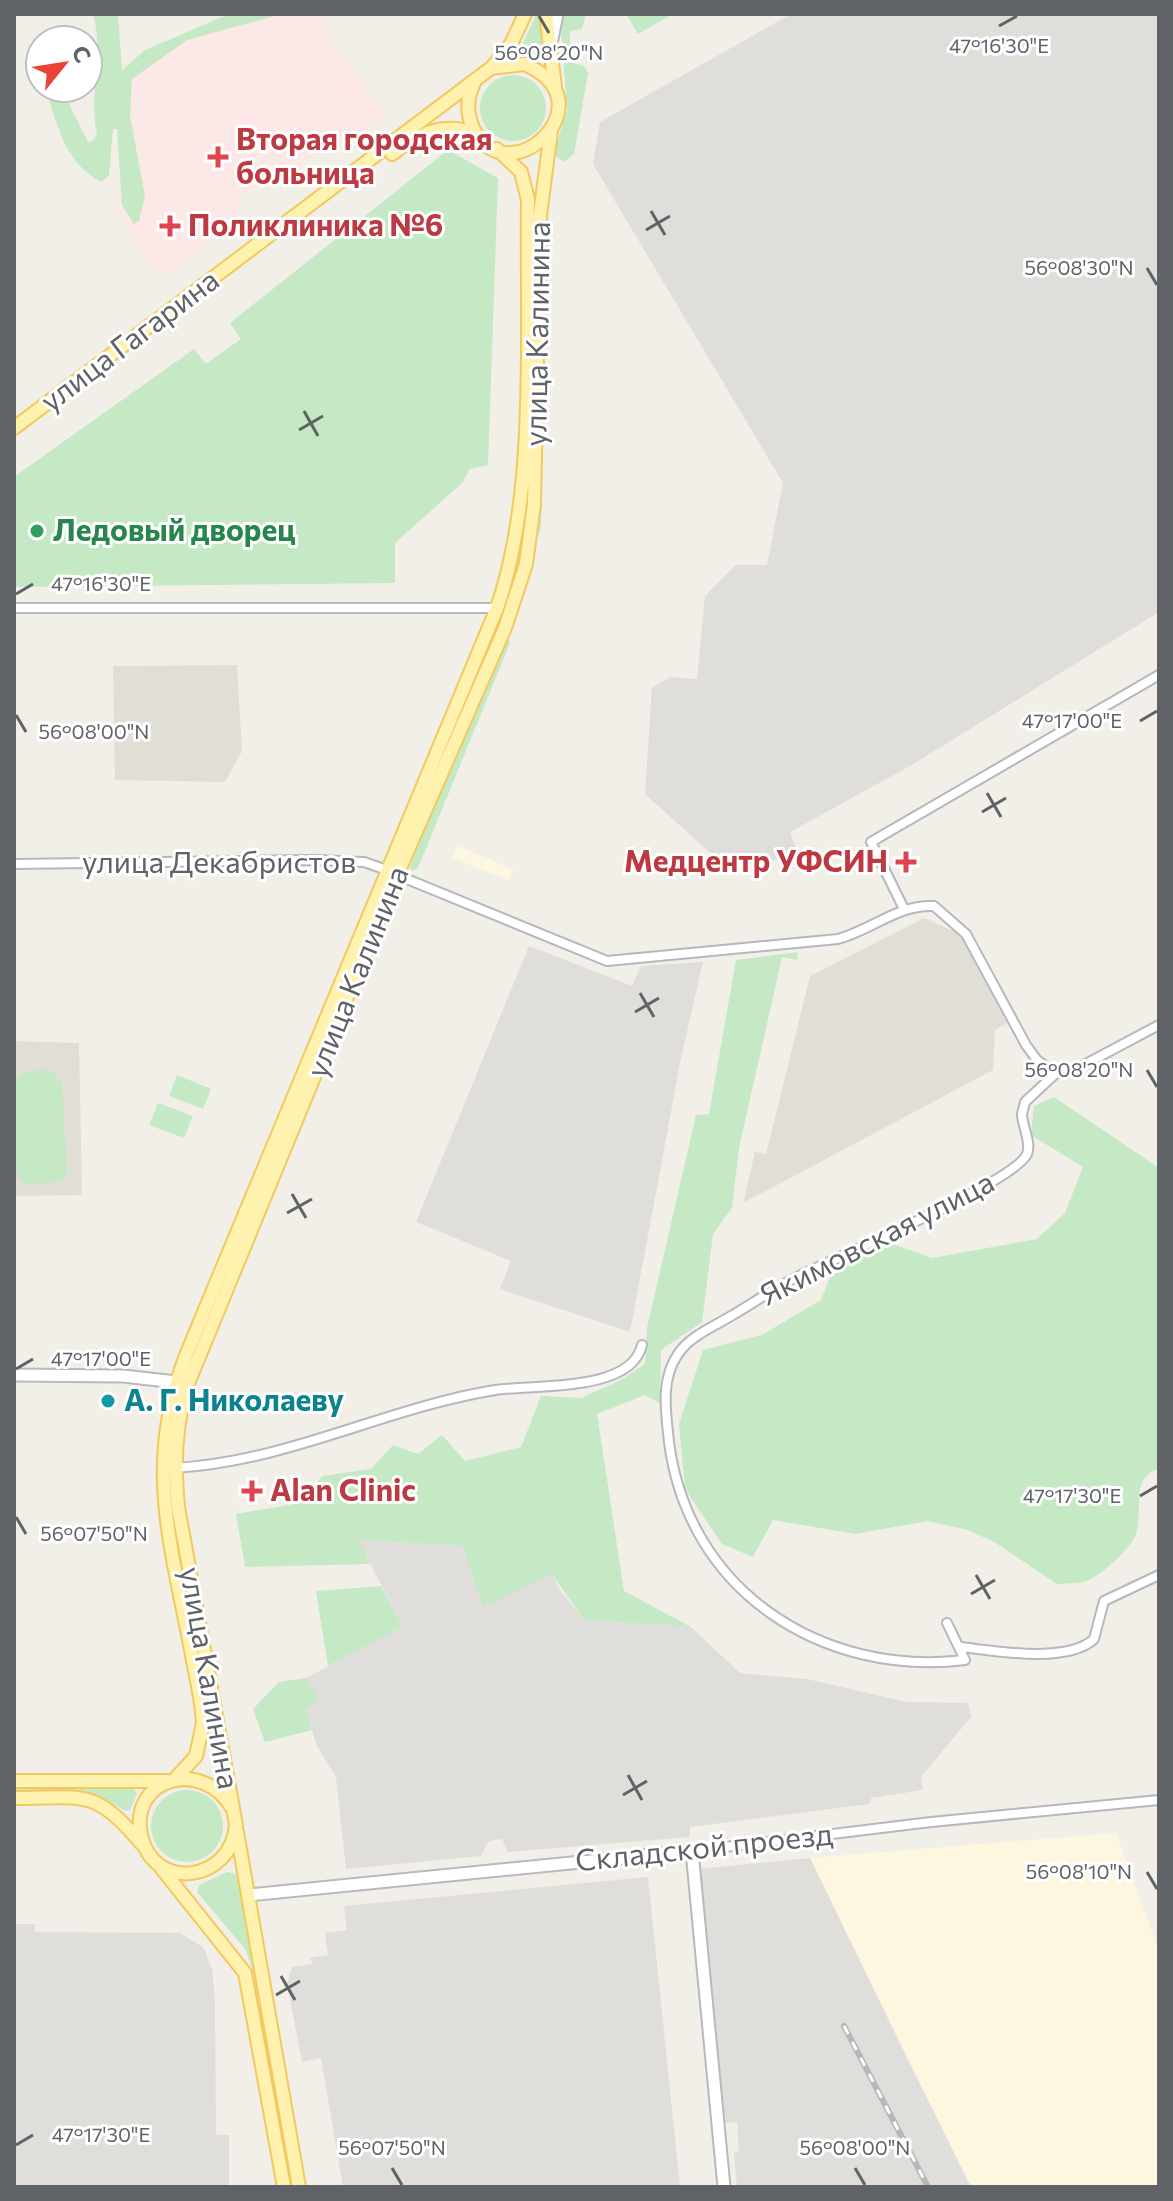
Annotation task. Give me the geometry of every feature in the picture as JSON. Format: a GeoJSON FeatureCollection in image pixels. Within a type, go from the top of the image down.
{"type":"FeatureCollection","features":[{"type":"Feature","properties":{"kind":"main road"},"geometry":{"type":"LineString","coordinates":[[525,14],[511,44],[491,68],[475,81],[468,101],[476,134],[497,149],[509,152],[531,149],[551,131],[557,114],[546,14]]}},
{"type":"Feature","properties":{"kind":"main road"},"geometry":{"type":"LineString","coordinates":[[491,68],[524,64],[542,73],[556,94]]}},
{"type":"Feature","properties":{"kind":"main road","name":"улица Гагарина"},"geometry":{"type":"LineString","coordinates":[[220,279],[475,81]]}},
{"type":"Feature","properties":{"kind":"main road","name":"улица Гагарина"},"geometry":{"type":"LineString","coordinates":[[14,438],[47,409],[178,310],[420,135],[453,127],[476,134]]}},
{"type":"Feature","properties":{"kind":"main road","name":"улица Калинина"},"geometry":{"type":"LineString","coordinates":[[392,872],[505,628],[526,564],[534,504],[540,215],[551,131]]}},
{"type":"Feature","properties":{"kind":"main road","name":"улица Калинина"},"geometry":{"type":"LineString","coordinates":[[173,1780],[196,1756],[203,1723],[167,1520],[161,1467],[165,1424],[392,872],[497,608],[511,561],[520,503],[528,200],[521,172],[497,149]]}},
{"type":"Feature","properties":{"kind":"main road","name":"улица Гагарина"},"geometry":{"type":"LineString","coordinates":[[14,428],[47,409]]}},
{"type":"Feature","properties":{"kind":"main road","name":"улица Калинина"},"geometry":{"type":"LineString","coordinates":[[181,1384],[174,1468],[178,1507],[232,1808]]}},
{"type":"Feature","properties":{"kind":"main road"},"geometry":{"type":"LineString","coordinates":[[14,1781],[173,1780],[190,1777],[210,1783],[232,1808],[299,2187]]}},
{"type":"Feature","properties":{"kind":"main road"},"geometry":{"type":"LineString","coordinates":[[173,1780],[153,1792],[143,1810],[140,1830],[150,1855],[176,1872],[207,1870],[226,1855],[236,1825]]}},
{"type":"Feature","properties":{"kind":"main road"},"geometry":{"type":"LineString","coordinates":[[14,1798],[96,1801],[113,1812],[245,1973],[284,2187]]}},
{"type":"Feature","properties":{"kind":"street"},"geometry":{"type":"LineString","coordinates":[[551,52],[557,14]]}},
{"type":"Feature","properties":{"kind":"street"},"geometry":{"type":"LineString","coordinates":[[14,608],[497,608]]}},
{"type":"Feature","properties":{"kind":"street"},"geometry":{"type":"LineString","coordinates":[[1055,1074],[1037,1060],[1026,1045],[966,934],[934,906],[904,909],[871,842],[1158,677]]}},
{"type":"Feature","properties":{"kind":"street","name":"улица Декабристов"},"geometry":{"type":"LineString","coordinates":[[14,864],[364,862],[607,961],[789,946],[849,936],[904,909]]}},
{"type":"Feature","properties":{"kind":"street","name":"Якимовская улица"},"geometry":{"type":"LineString","coordinates":[[961,1647],[965,1660],[935,1664],[885,1661],[817,1641],[783,1624],[759,1605],[713,1555],[691,1521],[673,1473],[665,1394],[677,1355],[689,1341],[795,1278],[978,1191],[1024,1159],[1028,1145],[1022,1126],[1025,1102],[1055,1074],[1078,1068],[1159,1025]]}},
{"type":"Feature","properties":{"kind":"street"},"geometry":{"type":"LineString","coordinates":[[174,1468],[229,1463],[311,1444],[467,1395],[526,1385],[581,1385],[627,1368],[639,1358],[642,1345]]}},
{"type":"Feature","properties":{"kind":"street"},"geometry":{"type":"LineString","coordinates":[[14,1375],[123,1376],[181,1384]]}},
{"type":"Feature","properties":{"kind":"street"},"geometry":{"type":"LineString","coordinates":[[947,1623],[961,1647],[1022,1654],[1073,1650],[1094,1639],[1104,1601],[1159,1575]]}},
{"type":"Feature","properties":{"kind":"street","name":"Складской проезд"},"geometry":{"type":"LineString","coordinates":[[249,1895],[1159,1800]]}},
{"type":"Feature","properties":{"kind":"street"},"geometry":{"type":"LineString","coordinates":[[692,1851],[724,2187]]}},
{"type":"Feature","properties":{"kind":"shaded area","name":"Вторая городская больница"},"geometry":{"type":"Polygon","coordinates":[[[276,14],[320,14],[334,47],[390,117],[238,196],[239,222],[159,278],[118,210],[126,77],[176,41],[276,14]]]}},
{"type":"Feature","properties":{"kind":"shaded area"},"geometry":{"type":"Polygon","coordinates":[[[791,14],[1159,14],[1159,612],[910,766],[790,832],[796,848],[747,875],[739,861],[727,868],[645,794],[652,688],[670,677],[697,679],[705,596],[736,565],[767,565],[783,483],[593,164],[600,122],[791,14]]]}},
{"type":"Feature","properties":{"kind":"shaded area"},"geometry":{"type":"Polygon","coordinates":[[[237,665],[242,751],[225,782],[115,780],[113,666],[237,665]]]}},
{"type":"Feature","properties":{"kind":"shaded area"},"geometry":{"type":"Polygon","coordinates":[[[457,846],[513,869],[509,880],[452,858],[457,846]]]}},
{"type":"Feature","properties":{"kind":"shaded area"},"geometry":{"type":"Polygon","coordinates":[[[924,918],[960,934],[1007,1023],[995,1030],[993,1070],[743,1203],[755,1152],[766,1154],[810,976],[924,918]]]}},
{"type":"Feature","properties":{"kind":"shaded area"},"geometry":{"type":"Polygon","coordinates":[[[529,946],[632,986],[641,966],[703,962],[681,1058],[630,1332],[500,1289],[511,1261],[416,1222],[529,946]]]}},
{"type":"Feature","properties":{"kind":"shaded area"},"geometry":{"type":"Polygon","coordinates":[[[14,1041],[79,1043],[82,1195],[14,1196],[14,1041]]]}},
{"type":"Feature","properties":{"kind":"shaded area"},"geometry":{"type":"Polygon","coordinates":[[[358,1540],[463,1546],[552,1574],[560,1590],[584,1620],[691,1627],[740,1673],[807,1679],[907,1702],[968,1703],[971,1717],[921,1777],[923,1790],[871,1798],[870,1804],[690,1827],[690,1837],[508,1852],[502,1839],[489,1841],[481,1856],[346,1869],[336,1777],[317,1746],[305,1709],[317,1699],[306,1678],[403,1627],[358,1540]]]}},
{"type":"Feature","properties":{"kind":"shaded area"},"geometry":{"type":"Polygon","coordinates":[[[1116,1833],[1159,1951],[1159,2187],[971,2187],[810,1858],[1116,1833]]]}},
{"type":"Feature","properties":{"kind":"shaded area"},"geometry":{"type":"Polygon","coordinates":[[[810,1858],[971,2187],[737,2187],[734,2153],[739,2152],[737,2122],[723,2123],[698,1869],[810,1858]]]}},
{"type":"Feature","properties":{"kind":"shaded area"},"geometry":{"type":"Polygon","coordinates":[[[648,1877],[680,2187],[343,2187],[321,2058],[302,2062],[287,1983],[292,1967],[313,1964],[309,1958],[328,1955],[325,1933],[347,1930],[344,1906],[648,1877]]]}},
{"type":"Feature","properties":{"kind":"shaded area"},"geometry":{"type":"Polygon","coordinates":[[[14,1924],[35,1924],[35,1932],[180,1933],[203,1947],[212,1969],[215,2000],[216,2135],[229,2135],[229,2187],[14,2187],[14,1924]]]}},
{"type":"Feature","properties":{"kind":"green space"},"geometry":{"type":"Polygon","coordinates":[[[93,14],[118,14],[122,70],[145,50],[229,14],[282,14],[187,40],[132,79],[130,116],[145,196],[139,221],[134,224],[122,205],[117,129],[113,129],[109,175],[102,182],[89,175],[71,154],[50,104],[69,104],[88,142],[93,141],[97,134],[94,104],[104,104],[104,24],[95,24],[93,14]]]}},
{"type":"Feature","properties":{"kind":"green space"},"geometry":{"type":"Polygon","coordinates":[[[536,14],[540,14],[545,56],[539,60],[521,48],[536,14]]]}},
{"type":"Feature","properties":{"kind":"green space"},"geometry":{"type":"Polygon","coordinates":[[[560,14],[586,14],[582,29],[570,31],[570,62],[584,66],[588,73],[574,154],[564,162],[553,154],[567,111],[560,14]]]}},
{"type":"Feature","properties":{"kind":"green space"},"geometry":{"type":"Polygon","coordinates":[[[626,14],[673,14],[638,34],[626,14]]]}},
{"type":"Feature","properties":{"kind":"green space"},"geometry":{"type":"Polygon","coordinates":[[[513,75],[526,77],[541,90],[546,108],[544,121],[531,136],[513,141],[500,139],[485,126],[480,108],[482,95],[495,80],[513,75]]]}},
{"type":"Feature","properties":{"kind":"green space"},"geometry":{"type":"Polygon","coordinates":[[[448,150],[498,178],[488,465],[469,469],[463,482],[395,543],[395,583],[14,587],[14,477],[194,349],[206,364],[241,339],[230,323],[448,150]]]}},
{"type":"Feature","properties":{"kind":"green space"},"geometry":{"type":"Polygon","coordinates":[[[549,185],[541,527],[538,536],[546,188],[549,185]]]}},
{"type":"Feature","properties":{"kind":"green space"},"geometry":{"type":"Polygon","coordinates":[[[508,639],[510,643],[418,868],[412,871],[410,866],[501,644],[508,639]]]}},
{"type":"Feature","properties":{"kind":"green space"},"geometry":{"type":"Polygon","coordinates":[[[798,952],[797,960],[782,957],[739,1148],[732,1208],[713,1234],[702,1322],[661,1350],[660,1403],[645,1395],[597,1414],[624,1591],[691,1627],[584,1620],[552,1574],[483,1607],[463,1546],[359,1540],[370,1564],[245,1567],[236,1514],[294,1504],[323,1476],[371,1469],[393,1445],[418,1454],[442,1435],[465,1461],[521,1447],[541,1396],[581,1398],[621,1380],[645,1364],[647,1328],[696,1115],[709,1114],[736,960],[798,952]]]}},
{"type":"Feature","properties":{"kind":"green space"},"geometry":{"type":"Polygon","coordinates":[[[51,1070],[62,1083],[67,1174],[60,1182],[25,1184],[17,1174],[14,1080],[23,1071],[51,1070]]]}},
{"type":"Feature","properties":{"kind":"green space"},"geometry":{"type":"Polygon","coordinates":[[[177,1075],[211,1089],[203,1109],[169,1096],[177,1075]]]}},
{"type":"Feature","properties":{"kind":"green space"},"geometry":{"type":"Polygon","coordinates":[[[1054,1097],[1159,1168],[1159,1469],[1149,1473],[1140,1488],[1138,1527],[1132,1542],[1115,1561],[1089,1580],[1057,1584],[996,1543],[968,1530],[928,1521],[855,1534],[773,1520],[753,1557],[722,1544],[685,1489],[679,1424],[703,1350],[762,1335],[821,1300],[835,1265],[890,1243],[932,1258],[1037,1239],[1065,1213],[1083,1167],[1031,1135],[1034,1106],[1054,1097]]]}},
{"type":"Feature","properties":{"kind":"green space"},"geometry":{"type":"Polygon","coordinates":[[[158,1103],[193,1116],[184,1138],[149,1125],[158,1103]]]}},
{"type":"Feature","properties":{"kind":"green space"},"geometry":{"type":"Polygon","coordinates":[[[381,1586],[403,1627],[328,1666],[316,1591],[381,1586]]]}},
{"type":"Feature","properties":{"kind":"green space"},"geometry":{"type":"Polygon","coordinates":[[[306,1678],[318,1699],[305,1709],[312,1730],[265,1742],[253,1709],[279,1682],[306,1678]]]}},
{"type":"Feature","properties":{"kind":"green space"},"geometry":{"type":"Polygon","coordinates":[[[14,1788],[134,1789],[137,1794],[130,1810],[125,1811],[99,1796],[85,1793],[14,1791],[14,1788]]]}},
{"type":"Feature","properties":{"kind":"green space"},"geometry":{"type":"Polygon","coordinates":[[[194,1790],[213,1800],[221,1812],[221,1840],[213,1852],[201,1860],[180,1862],[161,1852],[153,1840],[151,1819],[161,1800],[173,1792],[194,1790]]]}},
{"type":"Feature","properties":{"kind":"green space"},"geometry":{"type":"Polygon","coordinates":[[[227,1872],[235,1874],[240,1883],[256,1979],[245,1949],[197,1892],[199,1885],[227,1872]]]}},
{"type":"Feature","properties":{"kind":"railway"},"geometry":{"type":"LineString","coordinates":[[844,2026],[928,2187]]}},
{"type":"Feature","properties":{"kind":"place","name":"Вторая городская больница"},"geometry":{"type":"Point","coordinates":[218,157]}},
{"type":"Feature","properties":{"kind":"place","name":"Поликлиника №6"},"geometry":{"type":"Point","coordinates":[170,226]}},
{"type":"Feature","properties":{"kind":"place","name":"Ледовый дворец"},"geometry":{"type":"Point","coordinates":[37,531]}},
{"type":"Feature","properties":{"kind":"place","name":"Медцентр УФСИН"},"geometry":{"type":"Point","coordinates":[906,862]}},
{"type":"Feature","properties":{"kind":"place","name":"А. Г. Николаеву"},"geometry":{"type":"Point","coordinates":[108,1401]}},
{"type":"Feature","properties":{"kind":"place","name":"Alan Clinic"},"geometry":{"type":"Point","coordinates":[252,1491]}}]}
